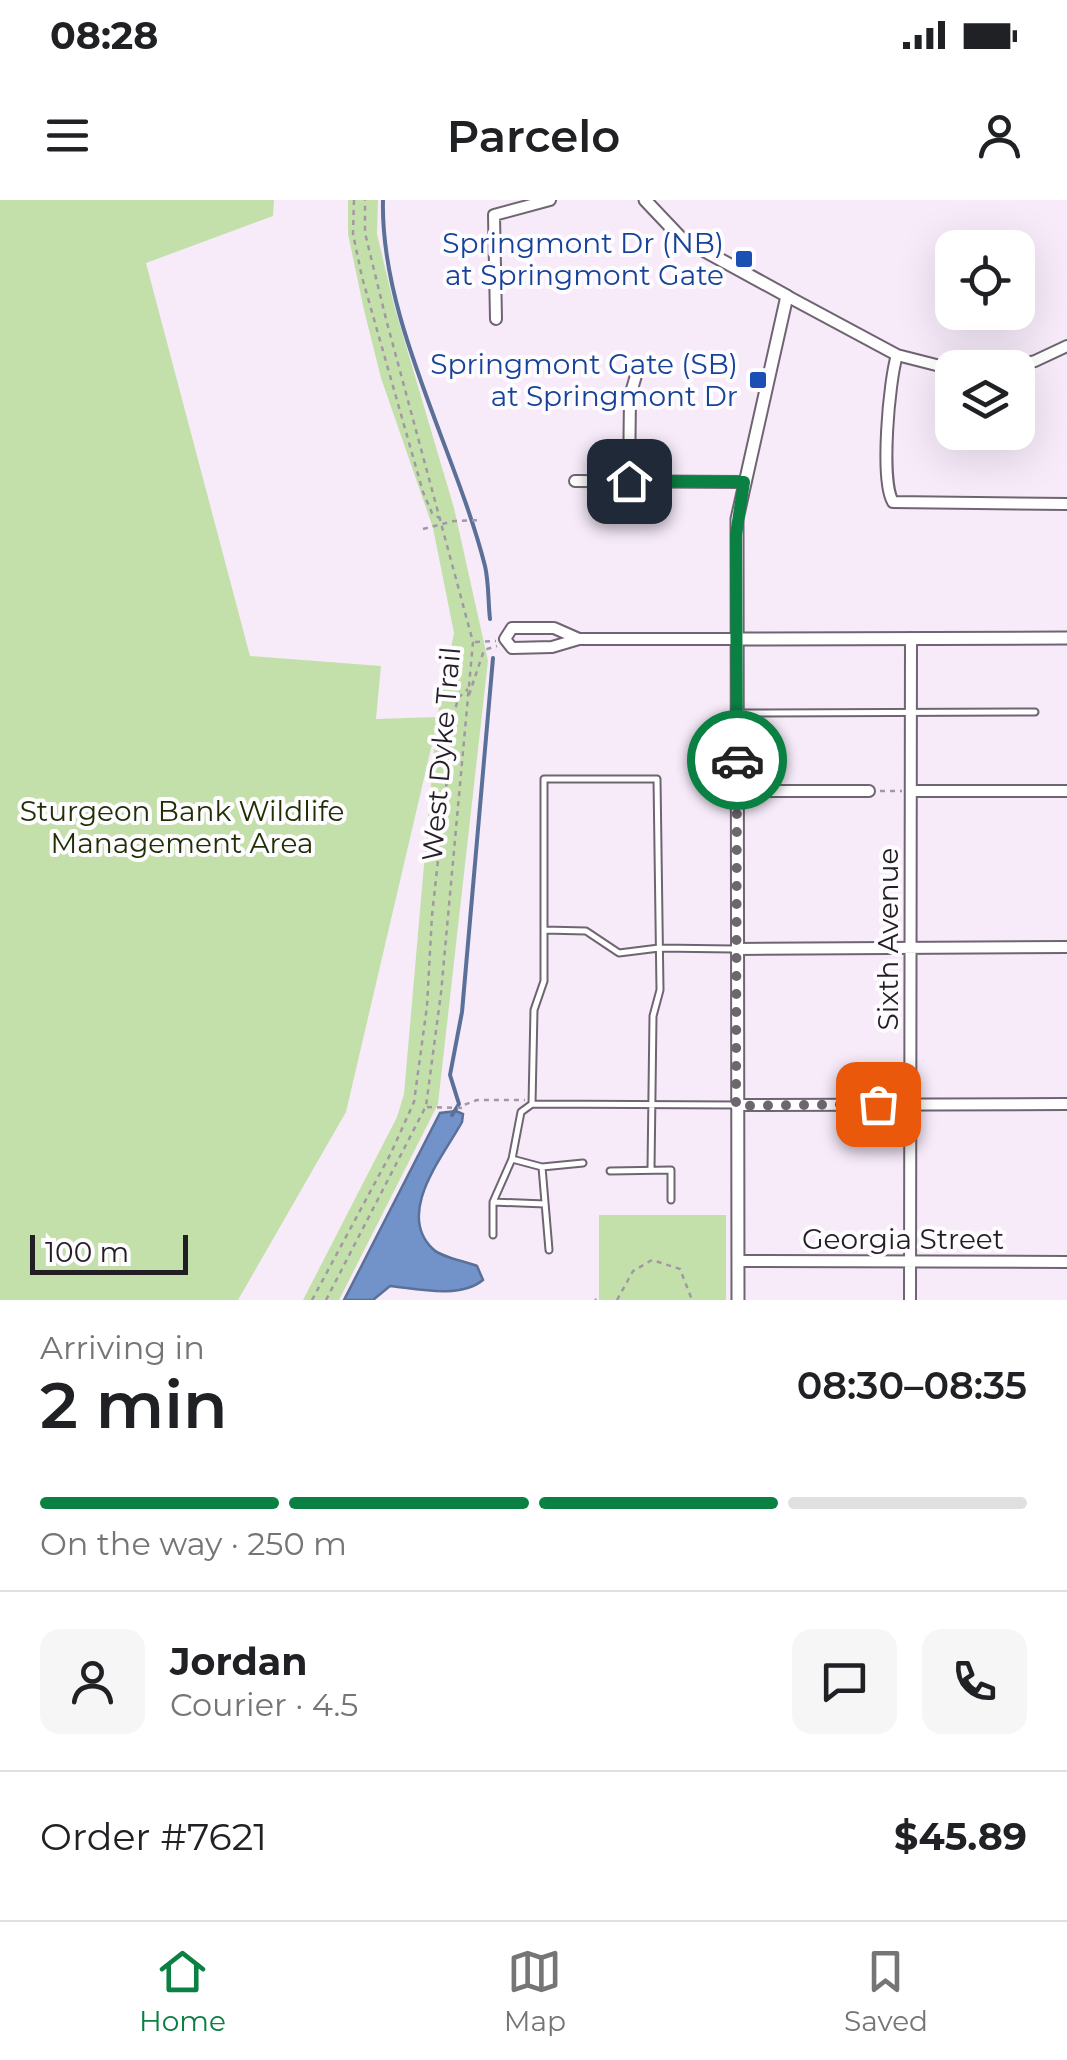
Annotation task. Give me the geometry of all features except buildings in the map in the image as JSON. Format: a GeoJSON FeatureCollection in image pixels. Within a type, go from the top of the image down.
{"type":"FeatureCollection","features":[{"type":"Feature","properties":{"kind":"street"},"geometry":{"type":"LineString","coordinates":[[496,319],[494,216],[550,200]]}},
{"type":"Feature","properties":{"kind":"street"},"geometry":{"type":"LineString","coordinates":[[645,200],[681,238],[897,356],[935,366]]}},
{"type":"Feature","properties":{"kind":"street"},"geometry":{"type":"LineString","coordinates":[[738,1300],[736,535],[744,482],[787,296]]}},
{"type":"Feature","properties":{"kind":"street"},"geometry":{"type":"LineString","coordinates":[[1035,361],[1067,346]]}},
{"type":"Feature","properties":{"kind":"street"},"geometry":{"type":"LineString","coordinates":[[897,356],[890,382],[887,471],[888,494],[893,502],[1067,504]]}},
{"type":"Feature","properties":{"kind":"street"},"geometry":{"type":"LineString","coordinates":[[629,481],[630,396],[637,372]]}},
{"type":"Feature","properties":{"kind":"street"},"geometry":{"type":"LineString","coordinates":[[575,482],[744,482]]}},
{"type":"Feature","properties":{"kind":"street"},"geometry":{"type":"LineString","coordinates":[[579,638],[554,628],[512,628],[505,638],[512,648],[552,647],[579,638],[1067,638]]}},
{"type":"Feature","properties":{"kind":"street","name":"Sixth Avenue"},"geometry":{"type":"LineString","coordinates":[[910,638],[910,1300]]}},
{"type":"Feature","properties":{"kind":"street"},"geometry":{"type":"LineString","coordinates":[[737,791],[868,791]]}},
{"type":"Feature","properties":{"kind":"street"},"geometry":{"type":"LineString","coordinates":[[911,791],[1067,791]]}},
{"type":"Feature","properties":{"kind":"street"},"geometry":{"type":"LineString","coordinates":[[736,949],[1067,947]]}},
{"type":"Feature","properties":{"kind":"street"},"geometry":{"type":"LineString","coordinates":[[736,1106],[1067,1104]]}},
{"type":"Feature","properties":{"kind":"street","name":"Georgia Street"},"geometry":{"type":"LineString","coordinates":[[738,1261],[1067,1262]]}},
{"type":"Feature","properties":{"kind":"lane"},"geometry":{"type":"LineString","coordinates":[[737,712],[1035,712]]}},
{"type":"Feature","properties":{"kind":"lane"},"geometry":{"type":"LineString","coordinates":[[532,1102],[534,1010],[544,981],[544,779],[657,779],[660,990],[653,1016],[651,1170]]}},
{"type":"Feature","properties":{"kind":"lane"},"geometry":{"type":"LineString","coordinates":[[544,930],[586,931],[619,953],[659,948],[736,949]]}},
{"type":"Feature","properties":{"kind":"lane"},"geometry":{"type":"LineString","coordinates":[[493,1236],[493,1202],[512,1159],[521,1112],[532,1102],[736,1106]]}},
{"type":"Feature","properties":{"kind":"lane"},"geometry":{"type":"LineString","coordinates":[[512,1159],[542,1167],[583,1163]]}},
{"type":"Feature","properties":{"kind":"lane"},"geometry":{"type":"LineString","coordinates":[[542,1167],[548,1250]]}},
{"type":"Feature","properties":{"kind":"lane"},"geometry":{"type":"LineString","coordinates":[[610,1171],[671,1170],[671,1200]]}},
{"type":"Feature","properties":{"kind":"lane"},"geometry":{"type":"LineString","coordinates":[[493,1202],[545,1204]]}},
{"type":"Feature","properties":{"kind":"path"},"geometry":{"type":"LineString","coordinates":[[354,200],[354,234],[373,320],[424,492],[432,513],[443,522]]}},
{"type":"Feature","properties":{"kind":"path","name":"West Dyke Trail"},"geometry":{"type":"LineString","coordinates":[[326,1300],[426,1106],[473,642],[365,233],[366,200]]}},
{"type":"Feature","properties":{"kind":"path"},"geometry":{"type":"LineString","coordinates":[[423,529],[443,522],[481,520]]}},
{"type":"Feature","properties":{"kind":"path"},"geometry":{"type":"LineString","coordinates":[[468,696],[484,650],[497,644],[473,642]]}},
{"type":"Feature","properties":{"kind":"path"},"geometry":{"type":"LineString","coordinates":[[312,1300],[414,1102],[427,1006],[432,914],[454,715],[458,698],[469,688]]}},
{"type":"Feature","properties":{"kind":"path"},"geometry":{"type":"LineString","coordinates":[[868,791],[911,791]]}},
{"type":"Feature","properties":{"kind":"path"},"geometry":{"type":"LineString","coordinates":[[426,1106],[463,1108],[477,1100],[532,1102]]}},
{"type":"Feature","properties":{"kind":"path"},"geometry":{"type":"LineString","coordinates":[[617,1300],[633,1271],[652,1260],[680,1269],[692,1300]]}},
{"type":"Feature","properties":{"kind":"green space","name":"Sturgeon Bank Wildlife Management Area"},"geometry":{"type":"Polygon","coordinates":[[[0,200],[274,200],[273,216],[146,263],[250,656],[381,666],[376,719],[437,717],[454,633],[433,528],[381,378],[348,234],[348,200],[378,200],[377,234],[454,508],[488,661],[438,1104],[339,1300],[303,1300],[397,1117],[404,1094],[436,727],[346,1112],[238,1300],[0,1300],[0,200]]]}},
{"type":"Feature","properties":{"kind":"green space"},"geometry":{"type":"Polygon","coordinates":[[[599,1215],[726,1215],[726,1300],[599,1300],[599,1215]]]}},
{"type":"Feature","properties":{"kind":"water"},"geometry":{"type":"Polygon","coordinates":[[[440,1113],[463,1114],[462,1122],[426,1185],[419,1219],[423,1235],[433,1249],[477,1266],[483,1280],[451,1291],[390,1286],[373,1300],[344,1300],[440,1113]]]}},
{"type":"Feature","properties":{"kind":"waterway"},"geometry":{"type":"LineString","coordinates":[[383,200],[385,245],[406,338],[472,522],[486,572],[490,619]]}},
{"type":"Feature","properties":{"kind":"waterway"},"geometry":{"type":"LineString","coordinates":[[452,1115],[459,1104],[450,1075],[462,1012],[493,658]]}},
{"type":"Feature","properties":{"kind":"way so far"},"geometry":{"type":"LineString","coordinates":[[737,760],[736,1106],[878,1104]]}},
{"type":"Feature","properties":{"kind":"place","name":"Springmont Dr (NB) at Springmont Gate"},"geometry":{"type":"Point","coordinates":[744,259]}},
{"type":"Feature","properties":{"kind":"place","name":"Springmont Gate (SB) at Springmont Dr"},"geometry":{"type":"Point","coordinates":[758,380]}},
{"type":"Feature","properties":{"kind":"route"},"geometry":{"type":"LineString","coordinates":[[629,481],[744,482],[736,535],[737,760]]}}]}
